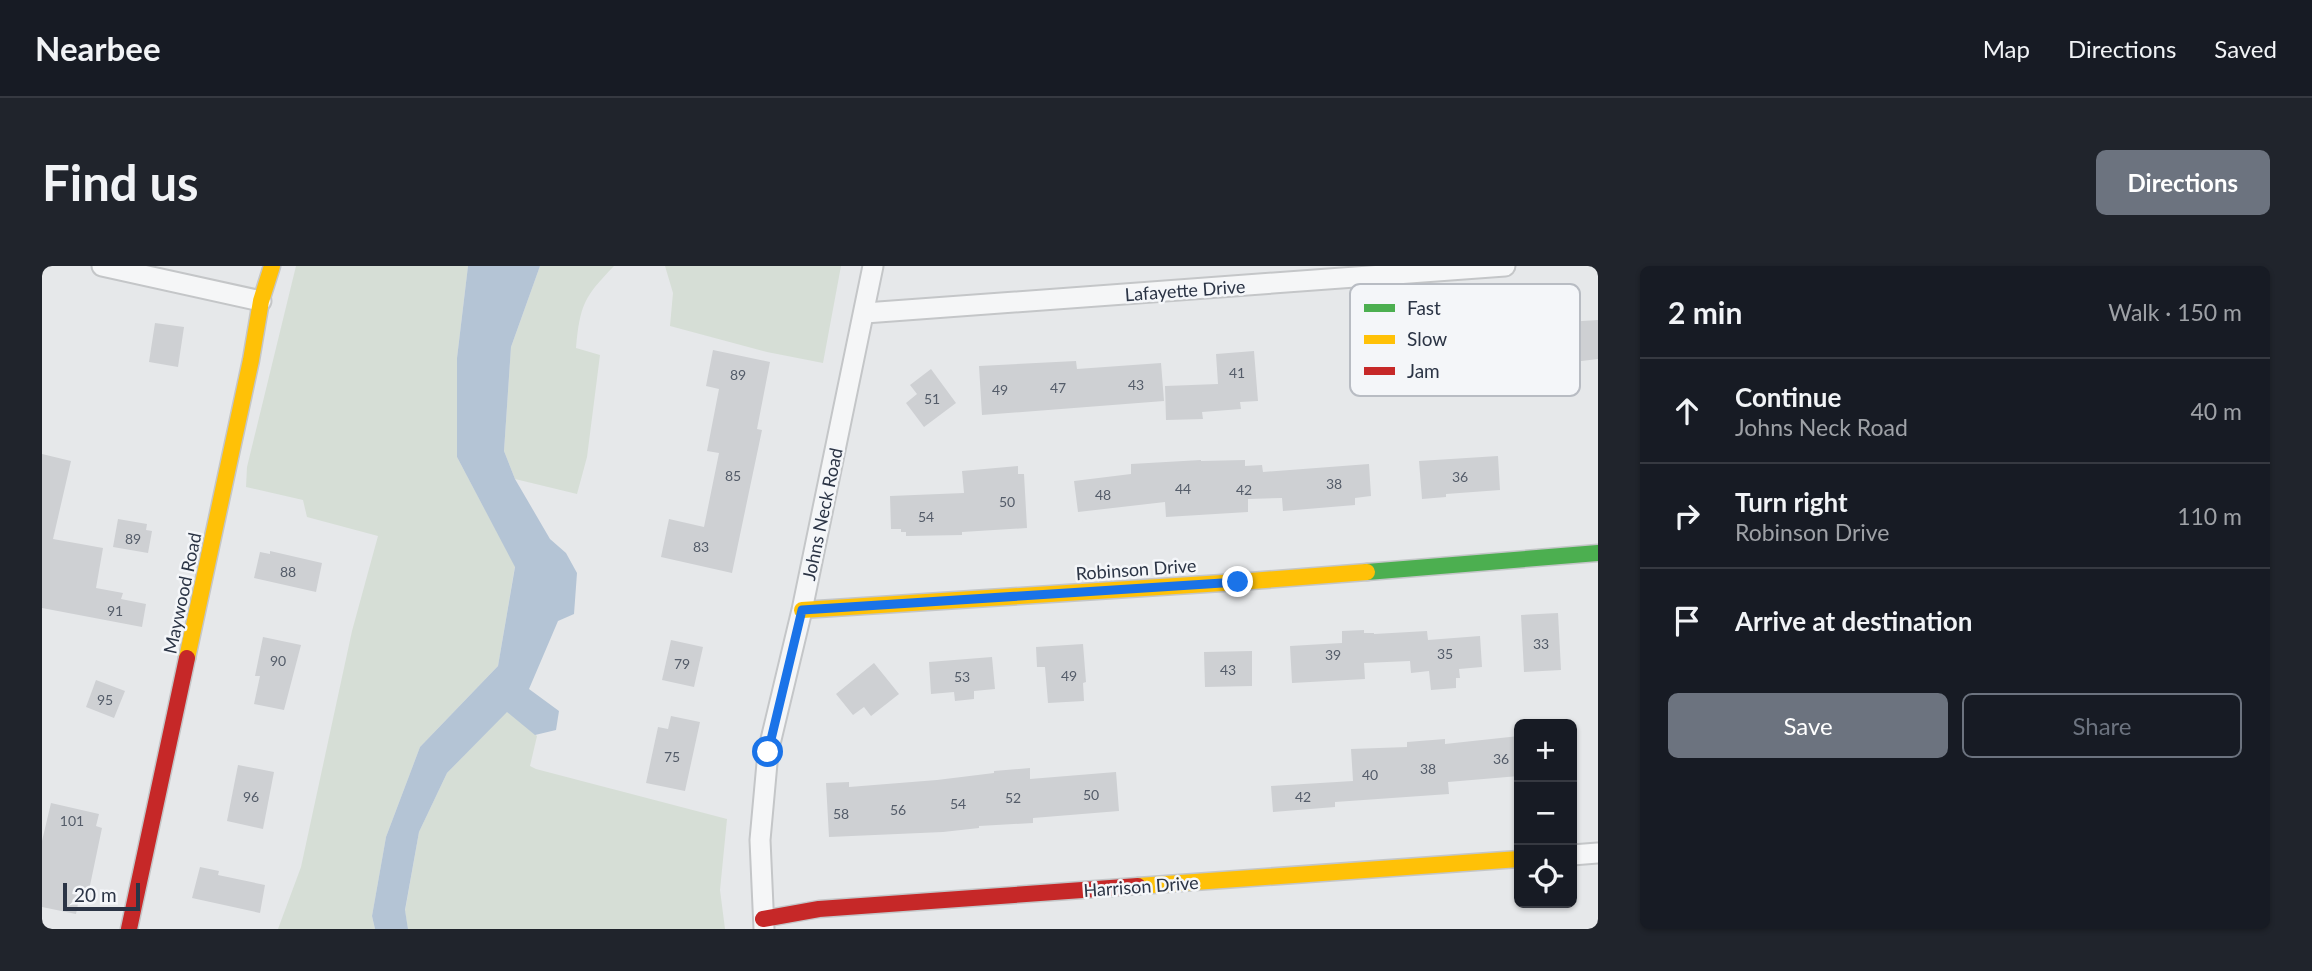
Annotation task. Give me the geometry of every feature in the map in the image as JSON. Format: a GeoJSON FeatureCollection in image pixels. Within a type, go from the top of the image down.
{"type":"FeatureCollection","features":[{"type":"Feature","properties":{"kind":"street"},"geometry":{"type":"LineString","coordinates":[[102,266],[261,300]]}},
{"type":"Feature","properties":{"kind":"street","name":"Maywood Road"},"geometry":{"type":"LineString","coordinates":[[129,929],[248,374],[261,300],[272,266]]}},
{"type":"Feature","properties":{"kind":"street","name":"Johns Neck Road"},"geometry":{"type":"LineString","coordinates":[[763,924],[760,840],[768,752],[802,610],[873,266]]}},
{"type":"Feature","properties":{"kind":"street","name":"Lafayette Drive"},"geometry":{"type":"LineString","coordinates":[[864,313],[1505,266]]}},
{"type":"Feature","properties":{"kind":"street","name":"Robinson Drive"},"geometry":{"type":"LineString","coordinates":[[802,610],[1238,582],[1598,553]]}},
{"type":"Feature","properties":{"kind":"street"},"geometry":{"type":"LineString","coordinates":[[1577,855],[1598,853]]}},
{"type":"Feature","properties":{"kind":"street","name":"Harrison Drive"},"geometry":{"type":"LineString","coordinates":[[763,924],[819,909],[1514,859]]}},
{"type":"Feature","properties":{"kind":"shaded area"},"geometry":{"type":"Polygon","coordinates":[[[296,266],[468,266],[457,358],[457,457],[515,566],[498,666],[420,747],[386,837],[372,916],[375,929],[278,929],[301,867],[352,631],[378,536],[307,517],[303,500],[246,487],[247,467],[296,266]]]}},
{"type":"Feature","properties":{"kind":"shaded area"},"geometry":{"type":"Polygon","coordinates":[[[540,266],[614,266],[590,294],[579,321],[576,348],[600,355],[587,457],[577,494],[515,479],[504,451],[511,347],[540,266]]]}},
{"type":"Feature","properties":{"kind":"shaded area"},"geometry":{"type":"Polygon","coordinates":[[[665,266],[841,266],[823,363],[767,352],[670,326],[673,293],[665,266]]]}},
{"type":"Feature","properties":{"kind":"shaded area"},"geometry":{"type":"Polygon","coordinates":[[[507,711],[537,736],[530,766],[536,769],[727,819],[720,890],[725,929],[408,929],[405,911],[419,832],[447,773],[507,711]]]}},
{"type":"Feature","properties":{"kind":"water"},"geometry":{"type":"Polygon","coordinates":[[[468,266],[540,266],[511,347],[504,451],[515,479],[550,539],[566,553],[577,573],[574,614],[558,621],[529,689],[559,711],[556,730],[535,735],[507,712],[447,773],[419,832],[405,910],[408,929],[375,929],[372,916],[386,837],[420,747],[498,666],[515,567],[457,457],[457,358],[468,266]]]}},
{"type":"Feature","properties":{"kind":"building"},"geometry":{"type":"Polygon","coordinates":[[[1598,320],[1598,359],[1580,361],[1580,321],[1598,320]]]}},
{"type":"Feature","properties":{"kind":"building"},"geometry":{"type":"Polygon","coordinates":[[[155,323],[184,327],[178,367],[149,362],[155,323]]]}},
{"type":"Feature","properties":{"kind":"building"},"geometry":{"type":"Polygon","coordinates":[[[713,350],[770,362],[757,429],[762,430],[732,573],[661,557],[669,519],[704,527],[719,453],[707,451],[719,389],[706,386],[713,350]]]}},
{"type":"Feature","properties":{"kind":"building"},"geometry":{"type":"Polygon","coordinates":[[[1254,351],[1258,401],[1240,402],[1241,409],[1202,412],[1203,419],[1166,420],[1165,386],[1218,384],[1216,354],[1254,351]]]}},
{"type":"Feature","properties":{"kind":"building"},"geometry":{"type":"Polygon","coordinates":[[[1076,361],[1077,369],[1161,363],[1164,401],[982,415],[979,366],[1076,361]]]}},
{"type":"Feature","properties":{"kind":"building"},"geometry":{"type":"Polygon","coordinates":[[[931,369],[956,403],[924,427],[906,403],[917,394],[910,385],[931,369]]]}},
{"type":"Feature","properties":{"kind":"building"},"geometry":{"type":"Polygon","coordinates":[[[42,454],[71,461],[53,539],[103,548],[96,588],[123,593],[121,599],[146,604],[142,627],[42,608],[42,454]]]}},
{"type":"Feature","properties":{"kind":"building"},"geometry":{"type":"Polygon","coordinates":[[[1498,456],[1500,490],[1446,494],[1446,497],[1422,499],[1419,461],[1498,456]]]}},
{"type":"Feature","properties":{"kind":"building"},"geometry":{"type":"Polygon","coordinates":[[[1245,460],[1245,466],[1262,465],[1263,472],[1369,464],[1371,496],[1355,498],[1355,505],[1283,511],[1282,498],[1248,499],[1248,512],[1166,517],[1165,502],[1078,512],[1074,481],[1131,474],[1131,464],[1245,460]]]}},
{"type":"Feature","properties":{"kind":"building"},"geometry":{"type":"Polygon","coordinates":[[[1018,466],[1018,474],[1024,474],[1027,528],[962,532],[962,535],[906,536],[906,532],[901,532],[901,529],[891,529],[890,496],[964,493],[962,471],[1018,466]]]}},
{"type":"Feature","properties":{"kind":"building"},"geometry":{"type":"Polygon","coordinates":[[[118,519],[147,524],[146,530],[152,531],[148,553],[113,547],[118,519]]]}},
{"type":"Feature","properties":{"kind":"building"},"geometry":{"type":"Polygon","coordinates":[[[270,551],[322,563],[316,592],[254,578],[260,552],[270,554],[270,551]]]}},
{"type":"Feature","properties":{"kind":"building"},"geometry":{"type":"Polygon","coordinates":[[[1558,613],[1561,670],[1524,672],[1521,615],[1558,613]]]}},
{"type":"Feature","properties":{"kind":"building"},"geometry":{"type":"Polygon","coordinates":[[[1364,630],[1364,633],[1374,634],[1427,631],[1428,640],[1480,636],[1482,667],[1459,669],[1460,678],[1456,678],[1456,688],[1431,690],[1429,671],[1411,673],[1410,661],[1364,663],[1365,679],[1292,683],[1290,646],[1342,643],[1342,631],[1364,630]]]}},
{"type":"Feature","properties":{"kind":"building"},"geometry":{"type":"Polygon","coordinates":[[[263,637],[301,645],[284,710],[254,704],[260,676],[255,676],[263,637]]]}},
{"type":"Feature","properties":{"kind":"building"},"geometry":{"type":"Polygon","coordinates":[[[671,640],[703,647],[694,687],[662,680],[671,640]]]}},
{"type":"Feature","properties":{"kind":"building"},"geometry":{"type":"Polygon","coordinates":[[[1083,644],[1086,682],[1083,683],[1084,701],[1048,703],[1045,667],[1037,667],[1036,647],[1083,644]]]}},
{"type":"Feature","properties":{"kind":"building"},"geometry":{"type":"Polygon","coordinates":[[[1252,651],[1252,686],[1205,687],[1204,652],[1252,651]]]}},
{"type":"Feature","properties":{"kind":"building"},"geometry":{"type":"Polygon","coordinates":[[[992,657],[995,689],[974,691],[974,699],[955,701],[954,692],[931,694],[929,662],[992,657]]]}},
{"type":"Feature","properties":{"kind":"building"},"geometry":{"type":"Polygon","coordinates":[[[874,663],[899,694],[871,716],[864,707],[853,715],[836,694],[874,663]]]}},
{"type":"Feature","properties":{"kind":"building"},"geometry":{"type":"Polygon","coordinates":[[[96,680],[125,691],[114,718],[86,707],[96,680]]]}},
{"type":"Feature","properties":{"kind":"building"},"geometry":{"type":"Polygon","coordinates":[[[671,716],[700,722],[685,791],[646,783],[658,727],[668,729],[671,716]]]}},
{"type":"Feature","properties":{"kind":"building"},"geometry":{"type":"Polygon","coordinates":[[[1514,737],[1514,776],[1448,782],[1449,794],[1335,802],[1335,807],[1273,812],[1271,786],[1353,781],[1351,749],[1407,747],[1407,742],[1445,739],[1445,744],[1514,737]]]}},
{"type":"Feature","properties":{"kind":"building"},"geometry":{"type":"Polygon","coordinates":[[[238,765],[274,772],[263,829],[227,821],[238,765]]]}},
{"type":"Feature","properties":{"kind":"building"},"geometry":{"type":"Polygon","coordinates":[[[1030,768],[1030,779],[1116,772],[1119,811],[1033,818],[1033,823],[979,826],[943,832],[829,837],[826,783],[849,782],[849,787],[937,780],[1030,768]]]}},
{"type":"Feature","properties":{"kind":"building"},"geometry":{"type":"Polygon","coordinates":[[[51,803],[99,814],[96,826],[102,828],[88,895],[80,894],[76,914],[42,907],[42,841],[51,803]]]}},
{"type":"Feature","properties":{"kind":"building"},"geometry":{"type":"Polygon","coordinates":[[[200,867],[219,871],[218,875],[265,885],[260,913],[192,898],[200,867]]]}},
{"type":"Feature","properties":{"kind":"traffic: fast"},"geometry":{"type":"LineString","coordinates":[[1367,572],[1598,553]]}},
{"type":"Feature","properties":{"kind":"traffic: slow"},"geometry":{"type":"LineString","coordinates":[[187,658],[251,360],[261,301],[272,266]]}},
{"type":"Feature","properties":{"kind":"traffic: slow"},"geometry":{"type":"LineString","coordinates":[[802,610],[1367,572]]}},
{"type":"Feature","properties":{"kind":"traffic: slow"},"geometry":{"type":"LineString","coordinates":[[1138,886],[1514,859]]}},
{"type":"Feature","properties":{"kind":"traffic: jam"},"geometry":{"type":"LineString","coordinates":[[129,929],[187,658]]}},
{"type":"Feature","properties":{"kind":"traffic: jam"},"geometry":{"type":"LineString","coordinates":[[763,919],[819,909],[1138,886]]}},
{"type":"Feature","properties":{"kind":"route"},"geometry":{"type":"LineString","coordinates":[[768,752],[802,610],[1238,582]]}}]}
